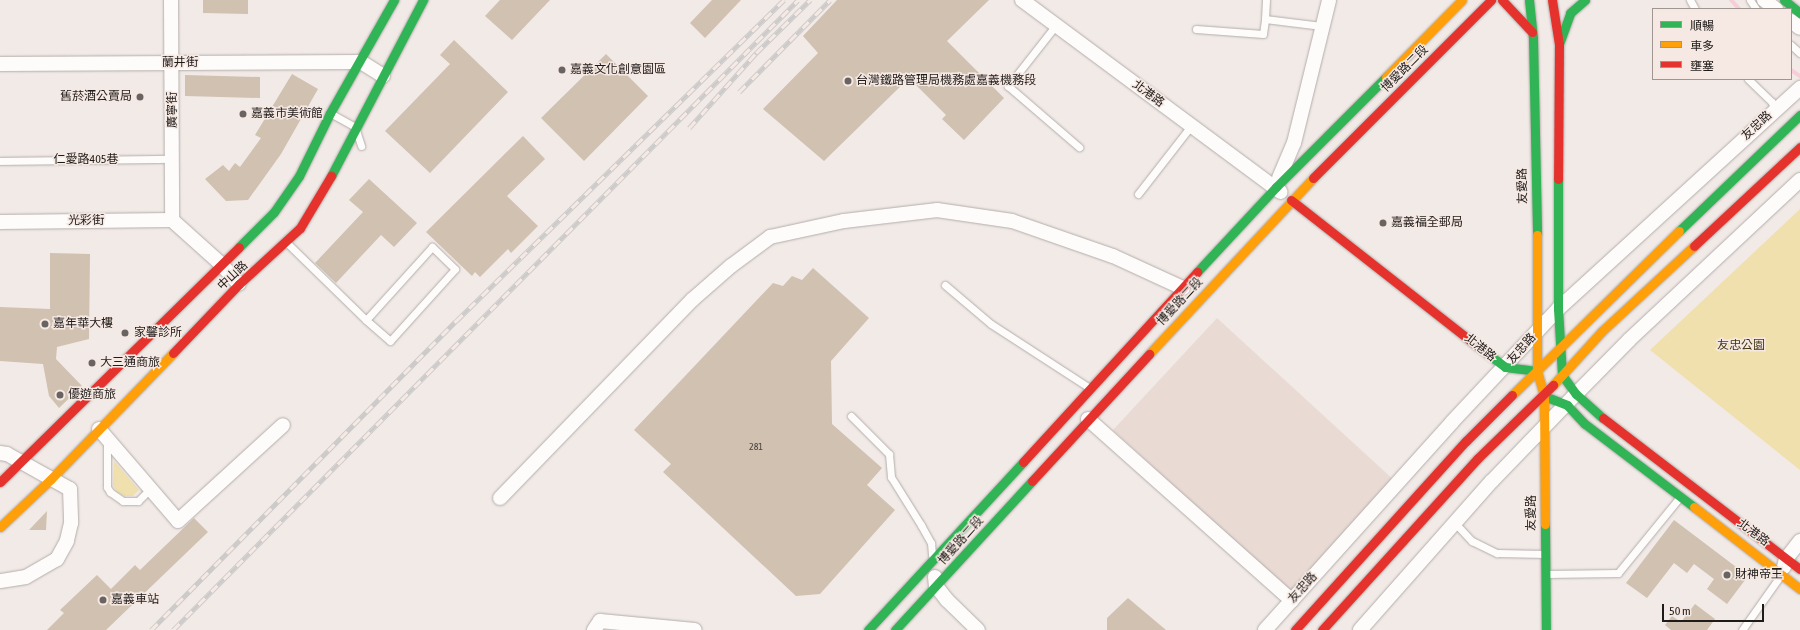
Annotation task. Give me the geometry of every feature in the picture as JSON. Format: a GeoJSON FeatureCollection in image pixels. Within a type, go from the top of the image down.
{"type":"FeatureCollection","features":[{"type":"Feature","properties":{"kind":"main road","name":"中山路"},"geometry":{"type":"LineString","coordinates":[[0,482],[86,400],[220,263],[274,212],[285,198],[330,113],[361,62],[394,0]]}},
{"type":"Feature","properties":{"kind":"main road","name":"中山路"},"geometry":{"type":"LineString","coordinates":[[0,527],[51,479],[103,434],[239,284],[287,242],[318,200],[423,0]]}},
{"type":"Feature","properties":{"kind":"main road","name":"博愛路二段"},"geometry":{"type":"LineString","coordinates":[[868,630],[1092,389],[1276,187],[1462,0]]}},
{"type":"Feature","properties":{"kind":"main road","name":"博愛路二段"},"geometry":{"type":"LineString","coordinates":[[895,630],[1291,200],[1491,0]]}},
{"type":"Feature","properties":{"kind":"main road"},"geometry":{"type":"LineString","coordinates":[[1502,0],[1532,32]]}},
{"type":"Feature","properties":{"kind":"main road","name":"友愛路"},"geometry":{"type":"LineString","coordinates":[[1529,0],[1532,32],[1539,330],[1536,371]]}},
{"type":"Feature","properties":{"kind":"main road"},"geometry":{"type":"LineString","coordinates":[[1552,0],[1559,44],[1559,350]]}},
{"type":"Feature","properties":{"kind":"main road"},"geometry":{"type":"LineString","coordinates":[[1559,44],[1570,13],[1585,0]]}},
{"type":"Feature","properties":{"kind":"main road"},"geometry":{"type":"LineString","coordinates":[[1784,0],[1800,13]]}},
{"type":"Feature","properties":{"kind":"main road","name":"友忠路"},"geometry":{"type":"LineString","coordinates":[[1295,630],[1466,441],[1559,350],[1596,311],[1798,120]]}},
{"type":"Feature","properties":{"kind":"main road"},"geometry":{"type":"LineString","coordinates":[[1322,630],[1478,458],[1544,396],[1605,329],[1800,147]]}},
{"type":"Feature","properties":{"kind":"main road","name":"北港路"},"geometry":{"type":"LineString","coordinates":[[1291,200],[1505,367],[1536,371]]}},
{"type":"Feature","properties":{"kind":"main road","name":"北港路"},"geometry":{"type":"LineString","coordinates":[[1559,350],[1562,375],[1576,394],[1594,411],[1800,569]]}},
{"type":"Feature","properties":{"kind":"main road"},"geometry":{"type":"LineString","coordinates":[[1536,371],[1544,396]]}},
{"type":"Feature","properties":{"kind":"main road","name":"北港路"},"geometry":{"type":"LineString","coordinates":[[1544,396],[1566,405],[1585,424],[1800,589]]}},
{"type":"Feature","properties":{"kind":"main road","name":"友愛路"},"geometry":{"type":"LineString","coordinates":[[1544,396],[1543,431],[1546,630]]}},
{"type":"Feature","properties":{"kind":"street","name":"廣寧街"},"geometry":{"type":"LineString","coordinates":[[171,0],[173,64],[172,220]]}},
{"type":"Feature","properties":{"kind":"street","name":"北港路"},"geometry":{"type":"LineString","coordinates":[[1022,0],[1191,126],[1276,187],[1291,200]]}},
{"type":"Feature","properties":{"kind":"street"},"geometry":{"type":"LineString","coordinates":[[1276,187],[1294,143],[1329,0]]}},
{"type":"Feature","properties":{"kind":"street"},"geometry":{"type":"LineString","coordinates":[[1764,0],[1775,8]]}},
{"type":"Feature","properties":{"kind":"street"},"geometry":{"type":"LineString","coordinates":[[1792,22],[1800,28]]}},
{"type":"Feature","properties":{"kind":"street","name":"蘭井街"},"geometry":{"type":"LineString","coordinates":[[0,64],[361,62]]}},
{"type":"Feature","properties":{"kind":"street"},"geometry":{"type":"LineString","coordinates":[[361,62],[383,76]]}},
{"type":"Feature","properties":{"kind":"street","name":"友忠路"},"geometry":{"type":"LineString","coordinates":[[1265,630],[1452,422],[1558,309],[1774,111],[1797,92]]}},
{"type":"Feature","properties":{"kind":"street"},"geometry":{"type":"LineString","coordinates":[[1774,111],[1798,120]]}},
{"type":"Feature","properties":{"kind":"street"},"geometry":{"type":"LineString","coordinates":[[1360,630],[1492,481],[1543,431],[1576,394],[1629,340],[1800,180]]}},
{"type":"Feature","properties":{"kind":"street"},"geometry":{"type":"LineString","coordinates":[[500,498],[692,300],[730,266],[770,237],[844,221],[936,210],[1012,220],[1113,256],[1183,288]]}},
{"type":"Feature","properties":{"kind":"street"},"geometry":{"type":"LineString","coordinates":[[172,220],[220,263],[239,284]]}},
{"type":"Feature","properties":{"kind":"street","name":"光彩街"},"geometry":{"type":"LineString","coordinates":[[0,222],[172,220]]}},
{"type":"Feature","properties":{"kind":"street"},"geometry":{"type":"LineString","coordinates":[[1088,420],[1292,601]]}},
{"type":"Feature","properties":{"kind":"street"},"geometry":{"type":"LineString","coordinates":[[103,434],[178,521],[284,426]]}},
{"type":"Feature","properties":{"kind":"street"},"geometry":{"type":"LineString","coordinates":[[0,453],[21,462],[70,489],[71,523],[67,541],[57,558],[41,570],[26,577],[0,581]]}},
{"type":"Feature","properties":{"kind":"street"},"geometry":{"type":"LineString","coordinates":[[1781,575],[1786,558],[1800,541]]}},
{"type":"Feature","properties":{"kind":"street"},"geometry":{"type":"LineString","coordinates":[[932,560],[936,586],[978,630]]}},
{"type":"Feature","properties":{"kind":"street"},"geometry":{"type":"LineString","coordinates":[[594,630],[600,621],[695,630]]}},
{"type":"Feature","properties":{"kind":"lane"},"geometry":{"type":"LineString","coordinates":[[1196,29],[1263,34],[1266,19],[1266,0]]}},
{"type":"Feature","properties":{"kind":"lane"},"geometry":{"type":"LineString","coordinates":[[1266,19],[1322,26]]}},
{"type":"Feature","properties":{"kind":"lane"},"geometry":{"type":"LineString","coordinates":[[1056,25],[1008,86],[1079,147]]}},
{"type":"Feature","properties":{"kind":"lane"},"geometry":{"type":"LineString","coordinates":[[1792,46],[1800,53]]}},
{"type":"Feature","properties":{"kind":"lane"},"geometry":{"type":"LineString","coordinates":[[1749,80],[1772,102],[1774,111]]}},
{"type":"Feature","properties":{"kind":"lane"},"geometry":{"type":"LineString","coordinates":[[330,113],[355,127],[361,146]]}},
{"type":"Feature","properties":{"kind":"lane"},"geometry":{"type":"LineString","coordinates":[[1138,194],[1191,126]]}},
{"type":"Feature","properties":{"kind":"lane","name":"仁愛路405巷"},"geometry":{"type":"LineString","coordinates":[[0,161],[173,159]]}},
{"type":"Feature","properties":{"kind":"lane"},"geometry":{"type":"LineString","coordinates":[[287,242],[366,320],[390,341],[456,269],[432,247],[366,320]]}},
{"type":"Feature","properties":{"kind":"lane"},"geometry":{"type":"LineString","coordinates":[[945,285],[992,324],[1092,389]]}},
{"type":"Feature","properties":{"kind":"lane"},"geometry":{"type":"LineString","coordinates":[[852,416],[889,454],[891,477],[930,543],[932,560]]}},
{"type":"Feature","properties":{"kind":"lane"},"geometry":{"type":"LineString","coordinates":[[103,434],[107,487],[110,492],[117,499],[138,501],[150,489]]}},
{"type":"Feature","properties":{"kind":"lane"},"geometry":{"type":"LineString","coordinates":[[1545,574],[1618,573],[1680,497]]}},
{"type":"Feature","properties":{"kind":"lane"},"geometry":{"type":"LineString","coordinates":[[1455,523],[1472,541],[1497,553],[1545,554]]}},
{"type":"Feature","properties":{"kind":"lane"},"geometry":{"type":"LineString","coordinates":[[1742,630],[1781,575]]}},
{"type":"Feature","properties":{"kind":"shaded area"},"geometry":{"type":"Polygon","coordinates":[[[1217,318],[1396,482],[1292,594],[1113,430],[1217,318]]]}},
{"type":"Feature","properties":{"kind":"green space","name":"友忠公園"},"geometry":{"type":"Polygon","coordinates":[[[1800,209],[1800,470],[1650,350],[1800,209]]]}},
{"type":"Feature","properties":{"kind":"green space"},"geometry":{"type":"Polygon","coordinates":[[[114,461],[139,490],[133,496],[124,496],[117,492],[113,485],[114,461]]]}},
{"type":"Feature","properties":{"kind":"building"},"geometry":{"type":"Polygon","coordinates":[[[203,0],[248,0],[248,14],[203,13],[203,0]]]}},
{"type":"Feature","properties":{"kind":"building"},"geometry":{"type":"Polygon","coordinates":[[[500,0],[550,0],[512,40],[485,16],[500,0]]]}},
{"type":"Feature","properties":{"kind":"building"},"geometry":{"type":"Polygon","coordinates":[[[712,0],[741,0],[705,38],[690,23],[712,0]]]}},
{"type":"Feature","properties":{"kind":"building","name":"台灣鐵路管理局機務處嘉義機務段"},"geometry":{"type":"Polygon","coordinates":[[[837,0],[989,0],[947,41],[1004,98],[964,140],[942,119],[946,115],[909,78],[824,161],[763,109],[818,53],[803,36],[837,0]]]}},
{"type":"Feature","properties":{"kind":"building"},"geometry":{"type":"Polygon","coordinates":[[[454,40],[508,92],[430,173],[385,131],[450,64],[440,55],[454,40]]]}},
{"type":"Feature","properties":{"kind":"building"},"geometry":{"type":"Polygon","coordinates":[[[606,54],[648,96],[584,161],[541,118],[606,54]]]}},
{"type":"Feature","properties":{"kind":"building"},"geometry":{"type":"Polygon","coordinates":[[[292,74],[318,89],[281,154],[248,200],[226,201],[205,179],[223,165],[229,171],[235,163],[240,167],[261,138],[255,135],[292,74]]]}},
{"type":"Feature","properties":{"kind":"building"},"geometry":{"type":"Polygon","coordinates":[[[185,75],[260,77],[260,98],[185,96],[185,75]]]}},
{"type":"Feature","properties":{"kind":"building"},"geometry":{"type":"Polygon","coordinates":[[[523,136],[545,159],[507,196],[538,226],[511,253],[508,249],[480,277],[475,272],[472,276],[426,232],[523,136]]]}},
{"type":"Feature","properties":{"kind":"building"},"geometry":{"type":"Polygon","coordinates":[[[369,179],[417,223],[394,247],[381,235],[336,283],[315,263],[363,212],[349,200],[369,179]]]}},
{"type":"Feature","properties":{"kind":"building","name":"嘉年華大樓"},"geometry":{"type":"Polygon","coordinates":[[[50,253],[90,254],[89,339],[57,347],[56,359],[82,386],[59,408],[49,396],[43,364],[0,361],[0,307],[50,309],[50,253]]]}},
{"type":"Feature","properties":{"kind":"building"},"geometry":{"type":"Polygon","coordinates":[[[813,268],[869,318],[831,361],[832,424],[882,468],[867,485],[895,510],[820,594],[796,596],[663,472],[671,464],[634,430],[773,283],[783,286],[792,276],[802,280],[813,268]]]}},
{"type":"Feature","properties":{"kind":"building"},"geometry":{"type":"Polygon","coordinates":[[[47,511],[46,530],[29,530],[47,511]]]}},
{"type":"Feature","properties":{"kind":"building","name":"嘉義車站"},"geometry":{"type":"Polygon","coordinates":[[[194,518],[208,532],[106,630],[47,630],[64,613],[60,610],[97,575],[111,589],[135,565],[140,570],[194,518]]]}},
{"type":"Feature","properties":{"kind":"building","name":"財神帝王"},"geometry":{"type":"Polygon","coordinates":[[[1674,520],[1748,576],[1727,604],[1707,589],[1714,579],[1694,564],[1687,573],[1674,563],[1647,598],[1626,583],[1674,520]]]}},
{"type":"Feature","properties":{"kind":"building"},"geometry":{"type":"Polygon","coordinates":[[[1128,598],[1166,630],[1107,630],[1107,618],[1128,598]]]}},
{"type":"Feature","properties":{"kind":"building"},"geometry":{"type":"Polygon","coordinates":[[[1695,604],[1715,619],[1707,630],[1671,630],[1665,625],[1672,616],[1681,622],[1695,604]]]}},
{"type":"Feature","properties":{"kind":"waterway"},"geometry":{"type":"LineString","coordinates":[[1731,0],[1738,8]]}},
{"type":"Feature","properties":{"kind":"waterway"},"geometry":{"type":"LineString","coordinates":[[1792,71],[1800,76]]}},
{"type":"Feature","properties":{"kind":"railway"},"geometry":{"type":"LineString","coordinates":[[151,630],[456,321],[784,0]]}},
{"type":"Feature","properties":{"kind":"railway"},"geometry":{"type":"LineString","coordinates":[[173,630],[798,0]]}},
{"type":"Feature","properties":{"kind":"railway"},"geometry":{"type":"LineString","coordinates":[[689,128],[756,53],[810,0]]}},
{"type":"Feature","properties":{"kind":"railway"},"geometry":{"type":"LineString","coordinates":[[739,92],[830,0]]}},
{"type":"Feature","properties":{"kind":"traffic: fast"},"geometry":{"type":"LineString","coordinates":[[239,247],[274,212],[299,176],[330,113],[394,0]]}},
{"type":"Feature","properties":{"kind":"traffic: fast"},"geometry":{"type":"LineString","coordinates":[[331,176],[423,0]]}},
{"type":"Feature","properties":{"kind":"traffic: fast"},"geometry":{"type":"LineString","coordinates":[[1529,0],[1533,38],[1537,235]]}},
{"type":"Feature","properties":{"kind":"traffic: fast"},"geometry":{"type":"LineString","coordinates":[[1559,44],[1570,13],[1585,0]]}},
{"type":"Feature","properties":{"kind":"traffic: fast"},"geometry":{"type":"LineString","coordinates":[[1784,0],[1800,13]]}},
{"type":"Feature","properties":{"kind":"traffic: fast"},"geometry":{"type":"LineString","coordinates":[[1197,272],[1276,187],[1386,77]]}},
{"type":"Feature","properties":{"kind":"traffic: fast"},"geometry":{"type":"LineString","coordinates":[[1679,231],[1800,115]]}},
{"type":"Feature","properties":{"kind":"traffic: fast"},"geometry":{"type":"LineString","coordinates":[[1558,179],[1558,309],[1562,375],[1576,394],[1603,418]]}},
{"type":"Feature","properties":{"kind":"traffic: fast"},"geometry":{"type":"LineString","coordinates":[[1476,345],[1505,367],[1537,371]]}},
{"type":"Feature","properties":{"kind":"traffic: fast"},"geometry":{"type":"LineString","coordinates":[[1544,396],[1567,405],[1585,424],[1694,507]]}},
{"type":"Feature","properties":{"kind":"traffic: fast"},"geometry":{"type":"LineString","coordinates":[[868,630],[1023,462]]}},
{"type":"Feature","properties":{"kind":"traffic: fast"},"geometry":{"type":"LineString","coordinates":[[895,630],[1032,481]]}},
{"type":"Feature","properties":{"kind":"traffic: fast"},"geometry":{"type":"LineString","coordinates":[[1545,524],[1546,630]]}},
{"type":"Feature","properties":{"kind":"traffic: slow"},"geometry":{"type":"LineString","coordinates":[[1386,77],[1462,0]]}},
{"type":"Feature","properties":{"kind":"traffic: slow"},"geometry":{"type":"LineString","coordinates":[[1149,354],[1313,178]]}},
{"type":"Feature","properties":{"kind":"traffic: slow"},"geometry":{"type":"LineString","coordinates":[[1512,395],[1679,231]]}},
{"type":"Feature","properties":{"kind":"traffic: slow"},"geometry":{"type":"LineString","coordinates":[[1537,235],[1537,371],[1544,396],[1545,524]]}},
{"type":"Feature","properties":{"kind":"traffic: slow"},"geometry":{"type":"LineString","coordinates":[[1553,385],[1601,332],[1694,246]]}},
{"type":"Feature","properties":{"kind":"traffic: slow"},"geometry":{"type":"LineString","coordinates":[[0,527],[51,479],[173,353]]}},
{"type":"Feature","properties":{"kind":"traffic: slow"},"geometry":{"type":"LineString","coordinates":[[1694,507],[1800,589]]}},
{"type":"Feature","properties":{"kind":"traffic: jam"},"geometry":{"type":"LineString","coordinates":[[1313,178],[1491,0]]}},
{"type":"Feature","properties":{"kind":"traffic: jam"},"geometry":{"type":"LineString","coordinates":[[1502,0],[1532,32]]}},
{"type":"Feature","properties":{"kind":"traffic: jam"},"geometry":{"type":"LineString","coordinates":[[1552,0],[1559,44],[1558,179]]}},
{"type":"Feature","properties":{"kind":"traffic: jam"},"geometry":{"type":"LineString","coordinates":[[1694,246],[1800,147]]}},
{"type":"Feature","properties":{"kind":"traffic: jam"},"geometry":{"type":"LineString","coordinates":[[173,353],[239,284],[300,228],[331,176]]}},
{"type":"Feature","properties":{"kind":"traffic: jam"},"geometry":{"type":"LineString","coordinates":[[1291,200],[1476,345]]}},
{"type":"Feature","properties":{"kind":"traffic: jam"},"geometry":{"type":"LineString","coordinates":[[0,482],[239,247]]}},
{"type":"Feature","properties":{"kind":"traffic: jam"},"geometry":{"type":"LineString","coordinates":[[1023,462],[1197,272]]}},
{"type":"Feature","properties":{"kind":"traffic: jam"},"geometry":{"type":"LineString","coordinates":[[1032,481],[1149,354]]}},
{"type":"Feature","properties":{"kind":"traffic: jam"},"geometry":{"type":"LineString","coordinates":[[1322,630],[1478,458],[1553,385]]}},
{"type":"Feature","properties":{"kind":"traffic: jam"},"geometry":{"type":"LineString","coordinates":[[1295,630],[1466,441],[1512,395]]}},
{"type":"Feature","properties":{"kind":"traffic: jam"},"geometry":{"type":"LineString","coordinates":[[1603,418],[1800,569]]}},
{"type":"Feature","properties":{"kind":"place","name":"嘉義文化創意園區"},"geometry":{"type":"Point","coordinates":[562,70]}},
{"type":"Feature","properties":{"kind":"place","name":"台灣鐵路管理局機務處嘉義機務段"},"geometry":{"type":"Point","coordinates":[848,81]}},
{"type":"Feature","properties":{"kind":"place","name":"舊菸酒公賣局"},"geometry":{"type":"Point","coordinates":[140,97]}},
{"type":"Feature","properties":{"kind":"place","name":"嘉義市美術館"},"geometry":{"type":"Point","coordinates":[243,114]}},
{"type":"Feature","properties":{"kind":"place","name":"嘉義福全郵局"},"geometry":{"type":"Point","coordinates":[1383,223]}},
{"type":"Feature","properties":{"kind":"place","name":"嘉年華大樓"},"geometry":{"type":"Point","coordinates":[45,324]}},
{"type":"Feature","properties":{"kind":"place","name":"家馨診所"},"geometry":{"type":"Point","coordinates":[125,333]}},
{"type":"Feature","properties":{"kind":"place","name":"大三通商旅"},"geometry":{"type":"Point","coordinates":[92,363]}},
{"type":"Feature","properties":{"kind":"place","name":"優遊商旅"},"geometry":{"type":"Point","coordinates":[60,395]}},
{"type":"Feature","properties":{"kind":"place","name":"財神帝王"},"geometry":{"type":"Point","coordinates":[1727,575]}},
{"type":"Feature","properties":{"kind":"place","name":"嘉義車站"},"geometry":{"type":"Point","coordinates":[103,600]}}]}
